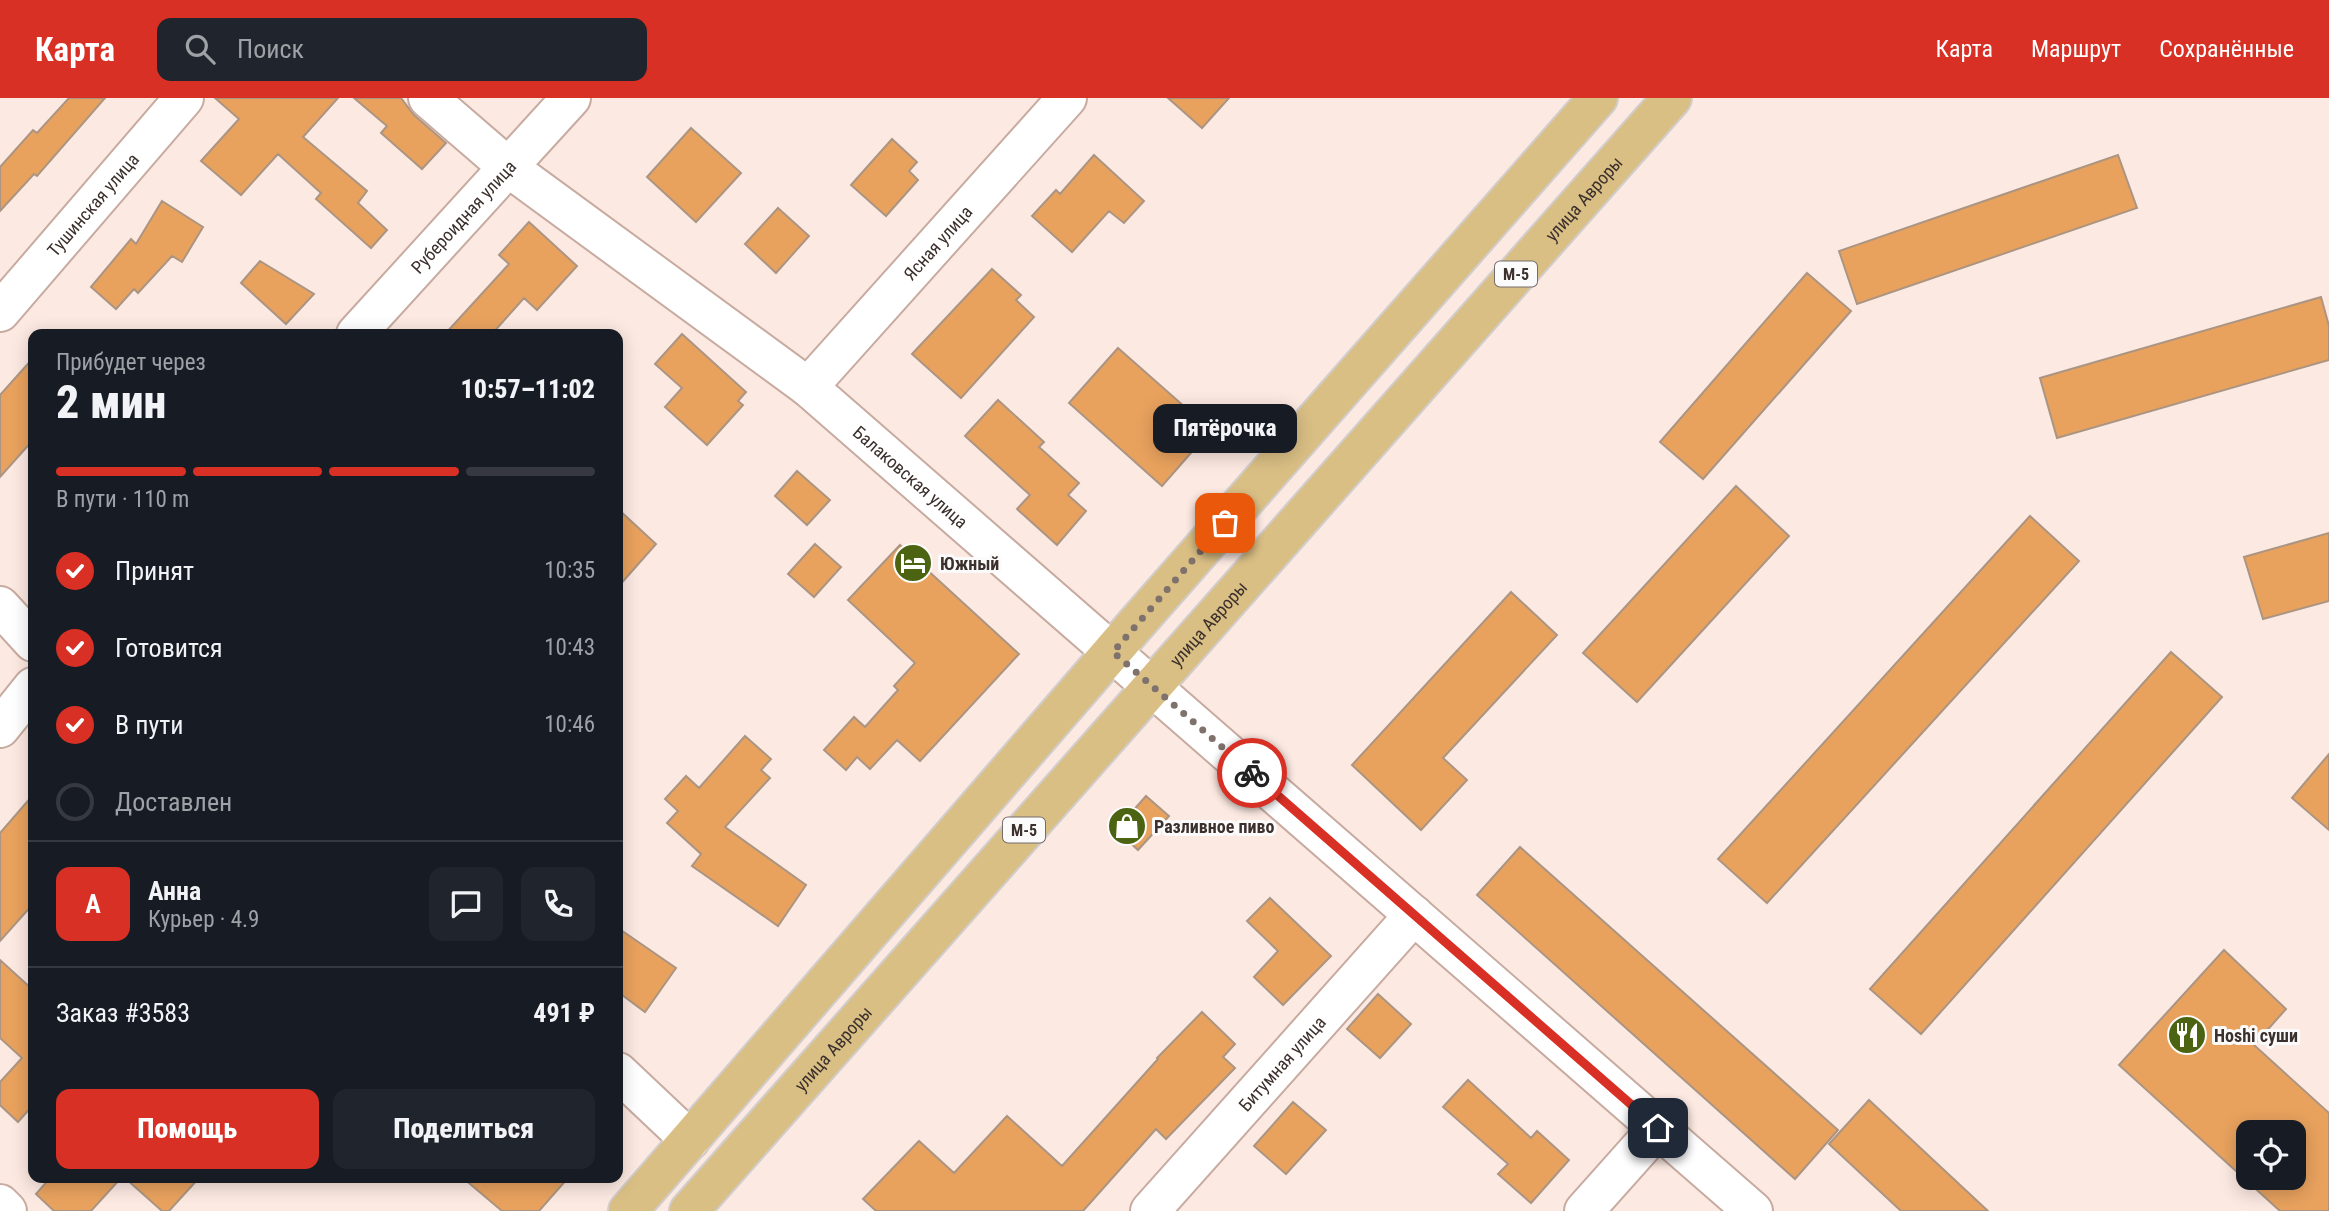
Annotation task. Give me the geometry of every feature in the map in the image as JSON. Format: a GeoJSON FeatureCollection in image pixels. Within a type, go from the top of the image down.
{"type":"FeatureCollection","features":[{"type":"Feature","properties":{"kind":"main road","name":"М-5"},"geometry":{"type":"LineString","coordinates":[[628,1211],[1598,98]]}},
{"type":"Feature","properties":{"kind":"main road","name":"улица Авроры"},"geometry":{"type":"LineString","coordinates":[[689,1211],[1672,98]]}},
{"type":"Feature","properties":{"kind":"street","name":"Тушинская улица"},"geometry":{"type":"LineString","coordinates":[[0,312],[184,98]]}},
{"type":"Feature","properties":{"kind":"street","name":"Балаковская улица"},"geometry":{"type":"LineString","coordinates":[[428,98],[509,168],[808,387],[1753,1211]]}},
{"type":"Feature","properties":{"kind":"street","name":"Рубероидная улица"},"geometry":{"type":"LineString","coordinates":[[361,329],[571,98]]}},
{"type":"Feature","properties":{"kind":"street","name":"Ясная улица"},"geometry":{"type":"LineString","coordinates":[[808,387],[1067,98]]}},
{"type":"Feature","properties":{"kind":"street"},"geometry":{"type":"LineString","coordinates":[[0,606],[28,637]]}},
{"type":"Feature","properties":{"kind":"street"},"geometry":{"type":"LineString","coordinates":[[0,728],[28,693]]}},
{"type":"Feature","properties":{"kind":"street","name":"Битумная улица"},"geometry":{"type":"LineString","coordinates":[[1150,1211],[1414,915]]}},
{"type":"Feature","properties":{"kind":"street"},"geometry":{"type":"LineString","coordinates":[[623,1077],[690,1140]]}},
{"type":"Feature","properties":{"kind":"street"},"geometry":{"type":"LineString","coordinates":[[1584,1211],[1658,1128]]}},
{"type":"Feature","properties":{"kind":"street"},"geometry":{"type":"LineString","coordinates":[[0,1204],[8,1211]]}},
{"type":"Feature","properties":{"kind":"building"},"geometry":{"type":"Polygon","coordinates":[[[69,98],[105,98],[37,176],[34,174],[0,211],[0,167],[33,130],[37,133],[69,98]]]}},
{"type":"Feature","properties":{"kind":"building"},"geometry":{"type":"Polygon","coordinates":[[[215,98],[338,98],[303,137],[367,191],[358,203],[387,230],[371,248],[316,199],[321,193],[278,154],[241,195],[201,161],[239,119],[215,98]]]}},
{"type":"Feature","properties":{"kind":"building"},"geometry":{"type":"Polygon","coordinates":[[[354,98],[401,98],[414,115],[446,143],[422,169],[381,133],[387,126],[354,98]]]}},
{"type":"Feature","properties":{"kind":"building"},"geometry":{"type":"Polygon","coordinates":[[[1168,98],[1229,98],[1202,128],[1168,98]]]}},
{"type":"Feature","properties":{"kind":"building"},"geometry":{"type":"Polygon","coordinates":[[[691,128],[741,173],[696,222],[647,177],[691,128]]]}},
{"type":"Feature","properties":{"kind":"building"},"geometry":{"type":"Polygon","coordinates":[[[892,139],[917,162],[909,171],[918,180],[886,216],[851,185],[892,139]]]}},
{"type":"Feature","properties":{"kind":"building"},"geometry":{"type":"Polygon","coordinates":[[[1094,155],[1144,201],[1124,223],[1109,211],[1072,252],[1032,216],[1056,190],[1060,194],[1094,155]]]}},
{"type":"Feature","properties":{"kind":"building"},"geometry":{"type":"Polygon","coordinates":[[[2118,155],[2137,208],[1857,304],[1839,251],[2118,155]]]}},
{"type":"Feature","properties":{"kind":"building"},"geometry":{"type":"Polygon","coordinates":[[[162,201],[203,227],[182,262],[172,256],[138,293],[134,289],[116,309],[91,287],[131,239],[136,244],[162,201]]]}},
{"type":"Feature","properties":{"kind":"building"},"geometry":{"type":"Polygon","coordinates":[[[778,208],[809,236],[776,273],[745,244],[778,208]]]}},
{"type":"Feature","properties":{"kind":"building"},"geometry":{"type":"Polygon","coordinates":[[[529,222],[577,266],[537,310],[524,298],[496,329],[450,329],[509,264],[499,255],[529,222]]]}},
{"type":"Feature","properties":{"kind":"building"},"geometry":{"type":"Polygon","coordinates":[[[260,261],[314,294],[286,324],[241,283],[260,261]]]}},
{"type":"Feature","properties":{"kind":"building"},"geometry":{"type":"Polygon","coordinates":[[[992,269],[1021,295],[1016,300],[1034,317],[961,398],[912,354],[992,269]]]}},
{"type":"Feature","properties":{"kind":"building"},"geometry":{"type":"Polygon","coordinates":[[[1807,273],[1851,311],[1703,479],[1660,442],[1807,273]]]}},
{"type":"Feature","properties":{"kind":"building"},"geometry":{"type":"Polygon","coordinates":[[[2321,297],[2329,326],[2329,360],[2057,438],[2040,378],[2321,297]]]}},
{"type":"Feature","properties":{"kind":"building"},"geometry":{"type":"Polygon","coordinates":[[[682,334],[746,392],[738,401],[743,405],[707,445],[665,407],[682,388],[655,364],[682,334]]]}},
{"type":"Feature","properties":{"kind":"building"},"geometry":{"type":"Polygon","coordinates":[[[1118,348],[1211,430],[1162,486],[1069,403],[1118,348]]]}},
{"type":"Feature","properties":{"kind":"building"},"geometry":{"type":"Polygon","coordinates":[[[28,364],[28,446],[0,477],[0,395],[28,364]]]}},
{"type":"Feature","properties":{"kind":"building"},"geometry":{"type":"Polygon","coordinates":[[[998,400],[1044,442],[1039,447],[1079,483],[1068,495],[1086,511],[1057,545],[1017,509],[1030,495],[965,436],[998,400]]]}},
{"type":"Feature","properties":{"kind":"building"},"geometry":{"type":"Polygon","coordinates":[[[797,471],[830,500],[807,525],[775,496],[797,471]]]}},
{"type":"Feature","properties":{"kind":"building"},"geometry":{"type":"Polygon","coordinates":[[[1736,486],[1789,536],[1637,702],[1583,653],[1736,486]]]}},
{"type":"Feature","properties":{"kind":"building"},"geometry":{"type":"Polygon","coordinates":[[[623,514],[656,544],[623,581],[623,514]]]}},
{"type":"Feature","properties":{"kind":"building"},"geometry":{"type":"Polygon","coordinates":[[[2030,516],[2079,561],[1767,903],[1718,859],[2030,516]]]}},
{"type":"Feature","properties":{"kind":"building"},"geometry":{"type":"Polygon","coordinates":[[[2329,533],[2329,601],[2263,619],[2244,557],[2329,533]]]}},
{"type":"Feature","properties":{"kind":"building"},"geometry":{"type":"Polygon","coordinates":[[[815,544],[841,567],[814,597],[788,574],[815,544]]]}},
{"type":"Feature","properties":{"kind":"building"},"geometry":{"type":"Polygon","coordinates":[[[900,545],[1019,654],[920,761],[897,740],[870,769],[857,757],[846,770],[824,750],[854,717],[865,727],[898,690],[894,686],[915,663],[848,600],[900,545]]]}},
{"type":"Feature","properties":{"kind":"building"},"geometry":{"type":"Polygon","coordinates":[[[1511,592],[1557,635],[1443,758],[1467,780],[1421,830],[1352,765],[1511,592]]]}},
{"type":"Feature","properties":{"kind":"building"},"geometry":{"type":"Polygon","coordinates":[[[2171,652],[2222,697],[1921,1034],[1870,989],[2171,652]]]}},
{"type":"Feature","properties":{"kind":"building"},"geometry":{"type":"Polygon","coordinates":[[[745,736],[771,759],[761,770],[770,778],[725,827],[806,885],[778,926],[692,866],[701,854],[667,823],[678,811],[665,799],[686,776],[699,788],[745,736]]]}},
{"type":"Feature","properties":{"kind":"building"},"geometry":{"type":"Polygon","coordinates":[[[2329,754],[2329,830],[2292,798],[2329,754]]]}},
{"type":"Feature","properties":{"kind":"building"},"geometry":{"type":"Polygon","coordinates":[[[1146,796],[1169,816],[1138,850],[1116,830],[1146,796]]]}},
{"type":"Feature","properties":{"kind":"building"},"geometry":{"type":"Polygon","coordinates":[[[28,801],[28,910],[0,941],[0,833],[28,801]]]}},
{"type":"Feature","properties":{"kind":"building"},"geometry":{"type":"Polygon","coordinates":[[[1520,847],[1838,1130],[1795,1179],[1477,895],[1520,847]]]}},
{"type":"Feature","properties":{"kind":"building"},"geometry":{"type":"Polygon","coordinates":[[[1270,898],[1331,956],[1283,1005],[1254,977],[1278,951],[1247,921],[1270,898]]]}},
{"type":"Feature","properties":{"kind":"building"},"geometry":{"type":"Polygon","coordinates":[[[623,931],[676,968],[645,1012],[623,996],[623,931]]]}},
{"type":"Feature","properties":{"kind":"building"},"geometry":{"type":"Polygon","coordinates":[[[2224,950],[2286,1009],[2254,1045],[2329,1113],[2329,1211],[2280,1211],[2257,1190],[2306,1190],[2306,1120],[2236,1120],[2236,1171],[2119,1065],[2224,950]]]}},
{"type":"Feature","properties":{"kind":"building"},"geometry":{"type":"Polygon","coordinates":[[[0,960],[28,985],[28,1111],[18,1122],[0,1105],[0,1082],[22,1058],[0,1038],[0,960]]]}},
{"type":"Feature","properties":{"kind":"building"},"geometry":{"type":"Polygon","coordinates":[[[1378,994],[1411,1024],[1380,1058],[1347,1029],[1378,994]]]}},
{"type":"Feature","properties":{"kind":"building"},"geometry":{"type":"Polygon","coordinates":[[[1202,1012],[1235,1044],[1223,1057],[1235,1068],[1166,1139],[1156,1129],[1083,1211],[876,1211],[863,1199],[919,1141],[954,1173],[1007,1116],[1062,1166],[1157,1058],[1202,1012]]]}},
{"type":"Feature","properties":{"kind":"building"},"geometry":{"type":"Polygon","coordinates":[[[1468,1080],[1531,1138],[1537,1131],[1569,1160],[1531,1203],[1498,1174],[1508,1164],[1443,1107],[1468,1080]]]}},
{"type":"Feature","properties":{"kind":"building"},"geometry":{"type":"Polygon","coordinates":[[[1869,1100],[1988,1211],[1901,1211],[1829,1144],[1869,1100]]]}},
{"type":"Feature","properties":{"kind":"building"},"geometry":{"type":"Polygon","coordinates":[[[1293,1102],[1326,1130],[1286,1174],[1254,1146],[1293,1102]]]}},
{"type":"Feature","properties":{"kind":"building"},"geometry":{"type":"Polygon","coordinates":[[[46,1183],[116,1183],[91,1211],[54,1211],[36,1194],[46,1183]]]}},
{"type":"Feature","properties":{"kind":"building"},"geometry":{"type":"Polygon","coordinates":[[[131,1183],[194,1183],[169,1211],[162,1211],[131,1183]]]}},
{"type":"Feature","properties":{"kind":"building"},"geometry":{"type":"Polygon","coordinates":[[[469,1183],[564,1183],[539,1211],[502,1211],[469,1183]]]}},
{"type":"Feature","properties":{"kind":"way so far"},"geometry":{"type":"LineString","coordinates":[[1225,523],[1113,652],[1252,773]]}},
{"type":"Feature","properties":{"kind":"place","name":"Пятёрочка"},"geometry":{"type":"Point","coordinates":[1225,523]}},
{"type":"Feature","properties":{"kind":"place","name":"Южный"},"geometry":{"type":"Point","coordinates":[913,563]}},
{"type":"Feature","properties":{"kind":"place","name":"Разливное пиво"},"geometry":{"type":"Point","coordinates":[1127,826]}},
{"type":"Feature","properties":{"kind":"place","name":"Hoshi суши"},"geometry":{"type":"Point","coordinates":[2187,1035]}},
{"type":"Feature","properties":{"kind":"route"},"geometry":{"type":"LineString","coordinates":[[1252,773],[1658,1128]]}}]}
